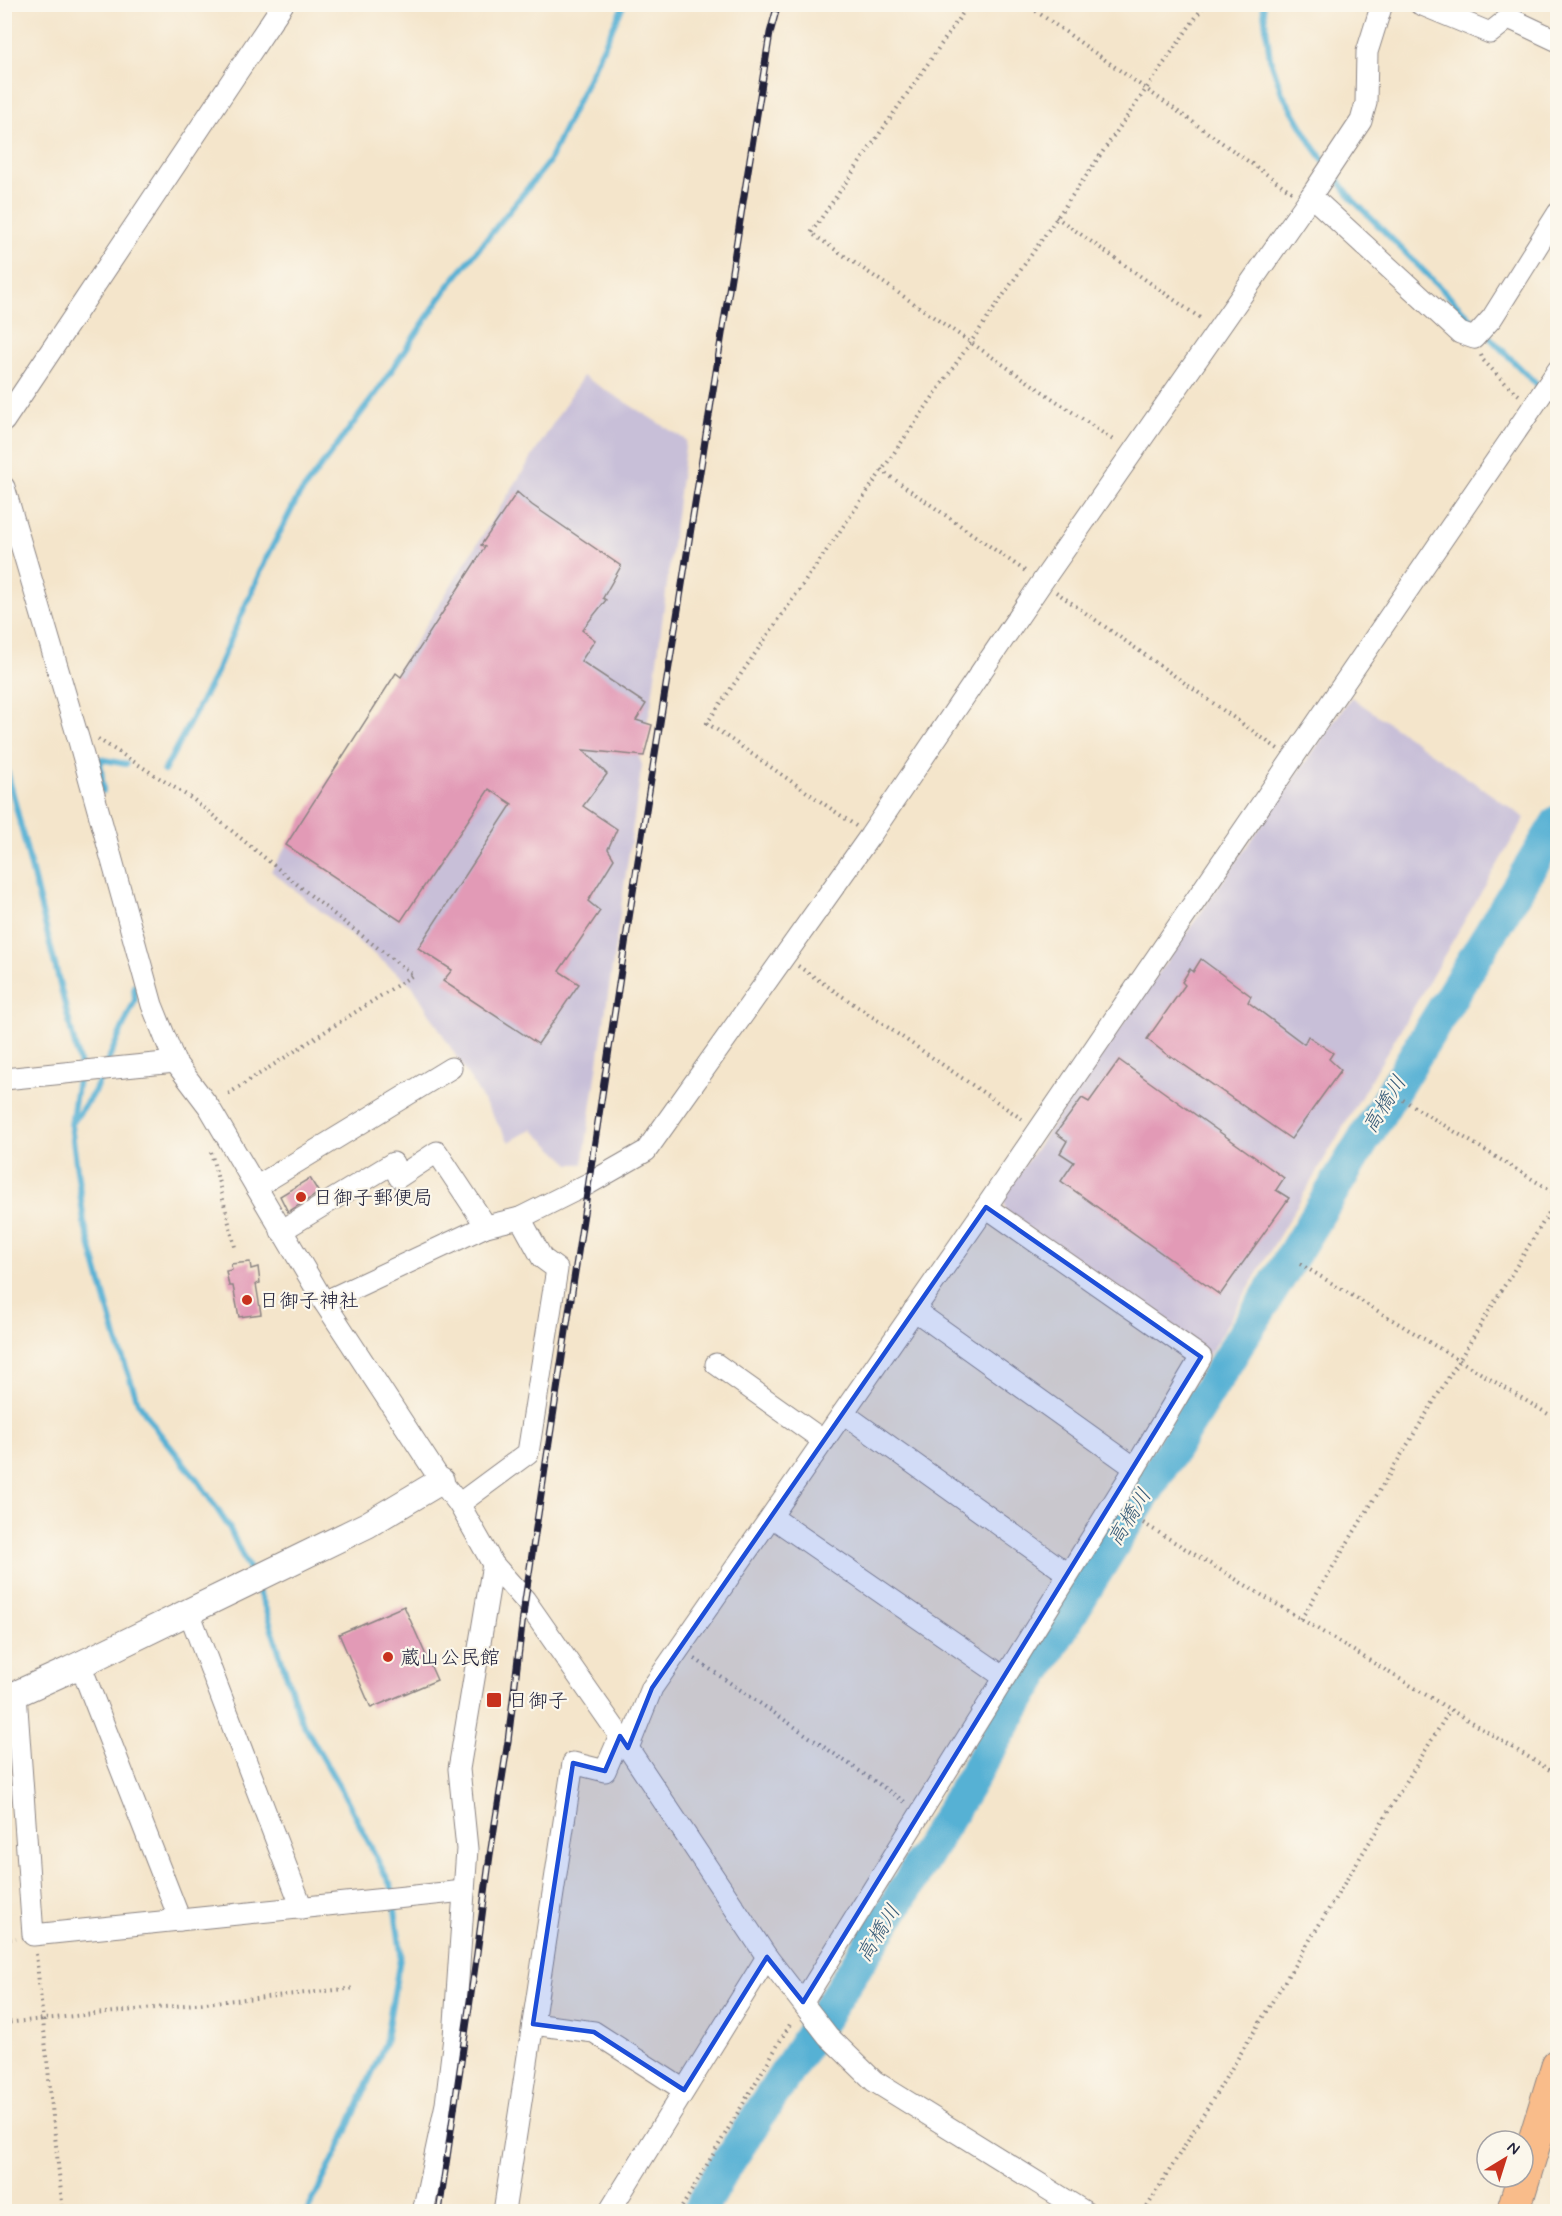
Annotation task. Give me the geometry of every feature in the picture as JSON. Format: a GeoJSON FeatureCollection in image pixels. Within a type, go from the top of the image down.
{"type":"FeatureCollection","features":[{"type":"Feature","properties":{"kind":"main road"},"geometry":{"type":"LineString","coordinates":[[1513,2211],[1557,2065]]}},
{"type":"Feature","properties":{"kind":"street"},"geometry":{"type":"LineString","coordinates":[[4,421],[283,4]]}},
{"type":"Feature","properties":{"kind":"street"},"geometry":{"type":"LineString","coordinates":[[324,1302],[486,1226],[520,1218],[590,1183],[646,1151],[870,836],[1042,582],[1362,120],[1366,103],[1367,52],[1382,4]]}},
{"type":"Feature","properties":{"kind":"street"},"geometry":{"type":"LineString","coordinates":[[1420,4],[1490,33],[1513,11],[1557,41]]}},
{"type":"Feature","properties":{"kind":"street"},"geometry":{"type":"LineString","coordinates":[[1311,195],[1460,333],[1475,336],[1492,318],[1557,213]]}},
{"type":"Feature","properties":{"kind":"street"},"geometry":{"type":"LineString","coordinates":[[504,2211],[573,1763],[605,1771],[624,1742],[652,1688],[986,1207],[1545,388]]}},
{"type":"Feature","properties":{"kind":"street"},"geometry":{"type":"LineString","coordinates":[[4,487],[79,741],[152,1005],[175,1062],[209,1107],[324,1302],[441,1481],[459,1504],[493,1564],[525,1600],[624,1742],[767,1958],[828,2036],[874,2081],[1085,2211]]}},
{"type":"Feature","properties":{"kind":"street"},"geometry":{"type":"LineString","coordinates":[[4,1079],[175,1062]]}},
{"type":"Feature","properties":{"kind":"street"},"geometry":{"type":"LineString","coordinates":[[256,1187],[451,1068]]}},
{"type":"Feature","properties":{"kind":"street"},"geometry":{"type":"LineString","coordinates":[[281,1231],[393,1163],[399,1177],[437,1152],[486,1226]]}},
{"type":"Feature","properties":{"kind":"street"},"geometry":{"type":"LineString","coordinates":[[806,2006],[920,1812],[1135,1468],[1201,1357],[986,1207]]}},
{"type":"Feature","properties":{"kind":"street"},"geometry":{"type":"LineString","coordinates":[[459,1504],[528,1453],[557,1269],[542,1258],[520,1218]]}},
{"type":"Feature","properties":{"kind":"street"},"geometry":{"type":"LineString","coordinates":[[914,1311],[1135,1468]]}},
{"type":"Feature","properties":{"kind":"street"},"geometry":{"type":"LineString","coordinates":[[716,1364],[824,1442]]}},
{"type":"Feature","properties":{"kind":"street"},"geometry":{"type":"LineString","coordinates":[[843,1413],[1068,1574]]}},
{"type":"Feature","properties":{"kind":"street"},"geometry":{"type":"LineString","coordinates":[[441,1481],[367,1524],[189,1612],[8,1697],[33,1935],[464,1892]]}},
{"type":"Feature","properties":{"kind":"street"},"geometry":{"type":"LineString","coordinates":[[772,1518],[1004,1677]]}},
{"type":"Feature","properties":{"kind":"street"},"geometry":{"type":"LineString","coordinates":[[423,2211],[446,2104],[454,2037],[467,1849],[459,1769],[493,1564]]}},
{"type":"Feature","properties":{"kind":"street"},"geometry":{"type":"LineString","coordinates":[[189,1612],[302,1908]]}},
{"type":"Feature","properties":{"kind":"street"},"geometry":{"type":"LineString","coordinates":[[80,1664],[180,1920]]}},
{"type":"Feature","properties":{"kind":"street"},"geometry":{"type":"LineString","coordinates":[[609,2211],[767,1958]]}},
{"type":"Feature","properties":{"kind":"street"},"geometry":{"type":"LineString","coordinates":[[533,2024],[594,2032],[684,2090]]}},
{"type":"Feature","properties":{"kind":"path"},"geometry":{"type":"LineString","coordinates":[[969,4],[811,233],[1132,453]]}},
{"type":"Feature","properties":{"kind":"path"},"geometry":{"type":"LineString","coordinates":[[1026,4],[1145,90],[1311,195]]}},
{"type":"Feature","properties":{"kind":"path"},"geometry":{"type":"LineString","coordinates":[[870,836],[707,723],[1205,4]]}},
{"type":"Feature","properties":{"kind":"path"},"geometry":{"type":"LineString","coordinates":[[1056,217],[1218,330]]}},
{"type":"Feature","properties":{"kind":"path"},"geometry":{"type":"LineString","coordinates":[[1475,336],[1484,360],[1508,386],[1545,388]]}},
{"type":"Feature","properties":{"kind":"path"},"geometry":{"type":"LineString","coordinates":[[881,470],[1292,759]]}},
{"type":"Feature","properties":{"kind":"path"},"geometry":{"type":"LineString","coordinates":[[79,741],[99,739],[194,800],[326,908],[414,975],[209,1107]]}},
{"type":"Feature","properties":{"kind":"path"},"geometry":{"type":"LineString","coordinates":[[785,957],[1038,1130]]}},
{"type":"Feature","properties":{"kind":"path"},"geometry":{"type":"LineString","coordinates":[[1301,1619],[1557,1196],[1403,1100]]}},
{"type":"Feature","properties":{"kind":"path"},"geometry":{"type":"LineString","coordinates":[[210,1150],[236,1251]]}},
{"type":"Feature","properties":{"kind":"path"},"geometry":{"type":"LineString","coordinates":[[1300,1264],[1557,1420]]}},
{"type":"Feature","properties":{"kind":"path"},"geometry":{"type":"LineString","coordinates":[[1143,1523],[1557,1775]]}},
{"type":"Feature","properties":{"kind":"path"},"geometry":{"type":"LineString","coordinates":[[680,1648],[920,1812]]}},
{"type":"Feature","properties":{"kind":"path"},"geometry":{"type":"LineString","coordinates":[[1144,2211],[1450,1710]]}},
{"type":"Feature","properties":{"kind":"path"},"geometry":{"type":"LineString","coordinates":[[4,1940],[33,1935],[63,2211]]}},
{"type":"Feature","properties":{"kind":"path"},"geometry":{"type":"LineString","coordinates":[[4,2023],[356,1988]]}},
{"type":"Feature","properties":{"kind":"path"},"geometry":{"type":"LineString","coordinates":[[679,2211],[806,2006]]}},
{"type":"Feature","properties":{"kind":"highlighted area"},"geometry":{"type":"Polygon","coordinates":[[[986,1207],[1201,1357],[803,2002],[767,1957],[684,2090],[594,2032],[533,2024],[573,1763],[605,1771],[620,1736],[628,1748],[652,1688],[986,1207]]]}},
{"type":"Feature","properties":{"kind":"shaded area"},"geometry":{"type":"Polygon","coordinates":[[[583,376],[686,440],[651,706],[639,757],[642,765],[583,1164],[570,1164],[532,1129],[509,1142],[412,985],[271,871],[583,376]]]}},
{"type":"Feature","properties":{"kind":"shaded area"},"geometry":{"type":"Polygon","coordinates":[[[1351,697],[1525,818],[1209,1355],[1006,1213],[1003,1196],[1351,697]]]}},
{"type":"Feature","properties":{"kind":"building"},"geometry":{"type":"Polygon","coordinates":[[[517,492],[532,505],[621,566],[603,598],[606,600],[582,630],[595,640],[581,661],[646,704],[636,720],[652,725],[644,756],[583,750],[607,774],[583,806],[617,829],[608,849],[614,859],[588,901],[600,911],[559,971],[579,984],[538,1044],[443,981],[452,970],[418,948],[512,804],[489,789],[401,921],[286,845],[396,673],[401,677],[485,547],[481,545],[517,492]]]}},
{"type":"Feature","properties":{"kind":"building"},"geometry":{"type":"Polygon","coordinates":[[[1201,959],[1251,996],[1248,1002],[1304,1044],[1308,1036],[1333,1053],[1329,1059],[1341,1070],[1291,1139],[1147,1039],[1185,985],[1182,982],[1190,969],[1193,972],[1201,959]]]}},
{"type":"Feature","properties":{"kind":"building"},"geometry":{"type":"Polygon","coordinates":[[[1119,1060],[1284,1178],[1276,1190],[1289,1198],[1220,1295],[1061,1181],[1074,1162],[1060,1153],[1067,1141],[1056,1133],[1082,1098],[1089,1102],[1119,1060]]]}},
{"type":"Feature","properties":{"kind":"building"},"geometry":{"type":"Polygon","coordinates":[[[310,1178],[319,1193],[288,1212],[280,1196],[310,1178]]]}},
{"type":"Feature","properties":{"kind":"building","name":"日御子神社"},"geometry":{"type":"Polygon","coordinates":[[[250,1262],[251,1269],[258,1267],[260,1283],[256,1284],[261,1314],[239,1317],[233,1286],[229,1286],[226,1271],[232,1270],[231,1264],[250,1262]]]}},
{"type":"Feature","properties":{"kind":"building","name":"蔵山公民館"},"geometry":{"type":"Polygon","coordinates":[[[404,1606],[437,1680],[371,1708],[339,1634],[404,1606]]]}},
{"type":"Feature","properties":{"kind":"waterway"},"geometry":{"type":"LineString","coordinates":[[164,771],[213,679],[266,559],[298,497],[377,392],[447,288],[548,163],[624,4]]}},
{"type":"Feature","properties":{"kind":"waterway"},"geometry":{"type":"LineString","coordinates":[[1263,4],[1270,58],[1282,93],[1314,147],[1353,200],[1558,406]]}},
{"type":"Feature","properties":{"kind":"waterway"},"geometry":{"type":"LineString","coordinates":[[4,758],[80,1066],[71,1125],[84,1222],[117,1341],[138,1402],[156,1429],[199,1482],[229,1527],[251,1574]]}},
{"type":"Feature","properties":{"kind":"waterway"},"geometry":{"type":"LineString","coordinates":[[103,791],[100,759],[126,764]]}},
{"type":"Feature","properties":{"kind":"waterway","name":"高橋川"},"geometry":{"type":"LineString","coordinates":[[699,2212],[717,2179],[892,1911],[1090,1581],[1558,822]]}},
{"type":"Feature","properties":{"kind":"waterway"},"geometry":{"type":"LineString","coordinates":[[106,1065],[135,1000],[134,986]]}},
{"type":"Feature","properties":{"kind":"waterway"},"geometry":{"type":"LineString","coordinates":[[73,1122],[94,1092],[102,1075]]}},
{"type":"Feature","properties":{"kind":"waterway"},"geometry":{"type":"LineString","coordinates":[[256,1586],[264,1604],[300,1718],[346,1798],[392,1888],[401,1953],[385,2043],[342,2142],[307,2212]]}},
{"type":"Feature","properties":{"kind":"railway"},"geometry":{"type":"LineString","coordinates":[[439,2212],[508,1741],[525,1600],[633,892],[770,33],[778,4]]}},
{"type":"Feature","properties":{"kind":"place","name":"日御子郵便局"},"geometry":{"type":"Point","coordinates":[301,1197]}},
{"type":"Feature","properties":{"kind":"place","name":"日御子神社"},"geometry":{"type":"Point","coordinates":[247,1300]}},
{"type":"Feature","properties":{"kind":"place","name":"蔵山公民館"},"geometry":{"type":"Point","coordinates":[388,1657]}},
{"type":"Feature","properties":{"kind":"place","name":"日御子"},"geometry":{"type":"Point","coordinates":[494,1700]}}]}
